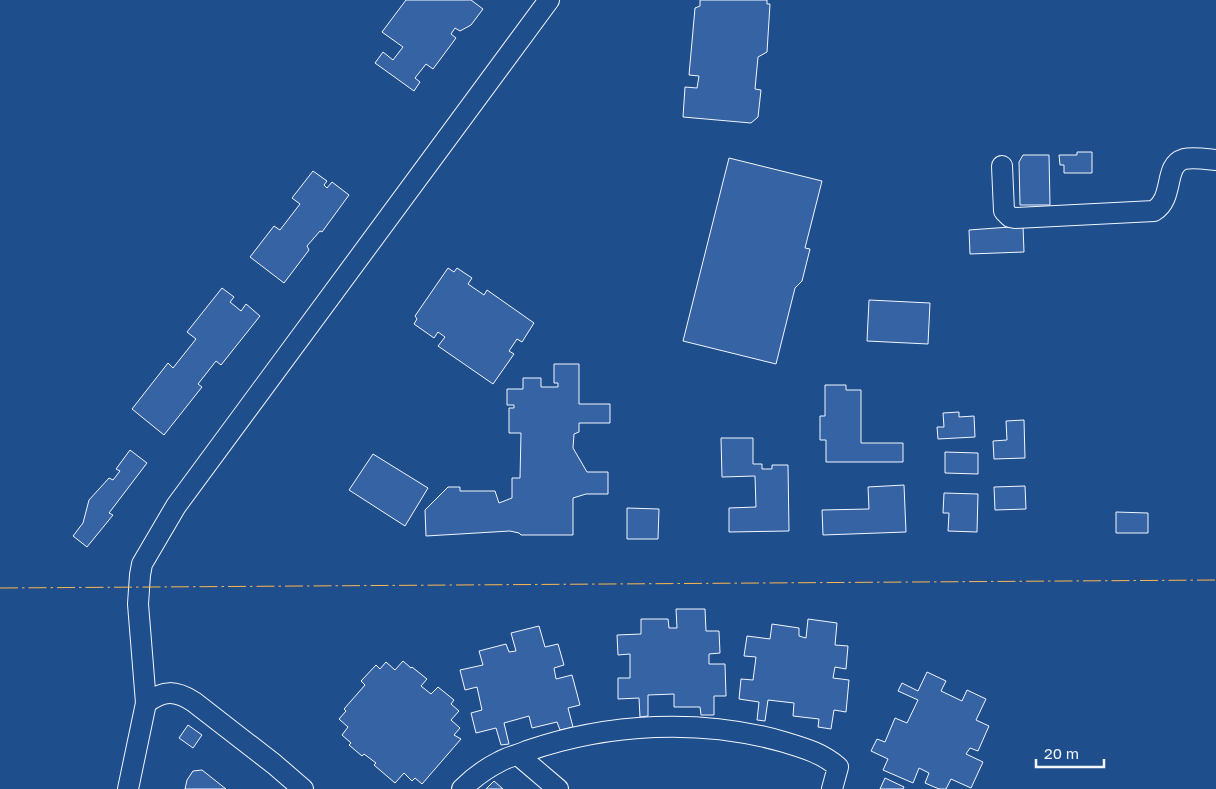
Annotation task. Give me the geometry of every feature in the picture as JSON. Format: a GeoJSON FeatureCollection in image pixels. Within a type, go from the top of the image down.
{"type":"FeatureCollection","features":[{"type":"Feature","properties":{"kind":"street"},"geometry":{"type":"LineString","coordinates":[[128,789],[146,703],[138,604],[138,587],[142,564],[176,506],[549,0]]}},
{"type":"Feature","properties":{"kind":"street"},"geometry":{"type":"LineString","coordinates":[[1002,166],[1004,211],[1010,217],[1015,218],[1154,211],[1160,208],[1166,197],[1174,165],[1186,159],[1216,160]]}},
{"type":"Feature","properties":{"kind":"street"},"geometry":{"type":"LineString","coordinates":[[146,703],[158,695],[169,693],[183,694],[232,730],[303,789]]}},
{"type":"Feature","properties":{"kind":"street"},"geometry":{"type":"LineString","coordinates":[[462,789],[475,777],[500,761],[563,741],[622,729],[688,726],[734,730],[808,749],[827,757],[838,767],[832,789]]}},
{"type":"Feature","properties":{"kind":"street"},"geometry":{"type":"LineString","coordinates":[[518,755],[558,789]]}},
{"type":"Feature","properties":{"kind":"building"},"geometry":{"type":"Polygon","coordinates":[[[406,0],[471,0],[483,9],[471,25],[460,31],[455,28],[451,34],[456,38],[433,69],[426,64],[415,78],[420,82],[414,91],[375,63],[383,52],[393,60],[403,47],[382,32],[406,0]]]}},
{"type":"Feature","properties":{"kind":"building"},"geometry":{"type":"Polygon","coordinates":[[[700,0],[767,0],[767,4],[770,4],[767,52],[758,57],[755,89],[761,90],[758,117],[751,123],[683,117],[685,87],[697,88],[699,76],[689,75],[695,8],[700,6],[700,0]]]}},
{"type":"Feature","properties":{"kind":"building"},"geometry":{"type":"Polygon","coordinates":[[[1077,152],[1092,152],[1092,173],[1064,173],[1064,165],[1060,165],[1059,155],[1077,155],[1077,152]]]}},
{"type":"Feature","properties":{"kind":"building"},"geometry":{"type":"Polygon","coordinates":[[[1023,155],[1049,155],[1050,205],[1020,205],[1019,162],[1023,155]]]}},
{"type":"Feature","properties":{"kind":"building"},"geometry":{"type":"Polygon","coordinates":[[[729,158],[822,181],[805,248],[810,249],[802,281],[795,288],[776,364],[683,341],[729,158]]]}},
{"type":"Feature","properties":{"kind":"building"},"geometry":{"type":"Polygon","coordinates":[[[313,171],[327,181],[324,185],[327,188],[332,182],[349,195],[322,232],[320,231],[307,246],[309,250],[284,283],[250,257],[274,226],[280,230],[300,204],[292,198],[313,171]]]}},
{"type":"Feature","properties":{"kind":"building"},"geometry":{"type":"Polygon","coordinates":[[[1023,226],[1024,252],[970,254],[969,230],[1023,226]]]}},
{"type":"Feature","properties":{"kind":"building"},"geometry":{"type":"Polygon","coordinates":[[[448,268],[454,272],[457,268],[472,278],[468,284],[484,295],[487,290],[534,323],[522,342],[517,339],[509,351],[514,354],[493,384],[438,346],[445,337],[438,332],[434,338],[414,324],[417,319],[415,316],[448,268]]]}},
{"type":"Feature","properties":{"kind":"building"},"geometry":{"type":"Polygon","coordinates":[[[222,288],[234,297],[230,302],[241,311],[246,304],[260,316],[221,365],[216,361],[198,384],[202,387],[164,435],[132,409],[168,363],[173,368],[196,339],[187,332],[222,288]]]}},
{"type":"Feature","properties":{"kind":"building"},"geometry":{"type":"Polygon","coordinates":[[[869,300],[930,303],[928,344],[867,341],[869,300]]]}},
{"type":"Feature","properties":{"kind":"building"},"geometry":{"type":"Polygon","coordinates":[[[554,364],[579,364],[579,404],[610,404],[610,423],[579,423],[579,432],[574,434],[573,448],[587,472],[608,472],[608,494],[586,494],[573,498],[573,535],[521,535],[510,531],[426,536],[425,510],[448,487],[460,487],[460,491],[495,491],[499,503],[512,498],[512,478],[520,478],[521,433],[509,433],[509,408],[514,408],[514,405],[507,405],[507,389],[523,389],[523,378],[541,378],[541,387],[558,387],[558,383],[554,383],[554,364]]]}},
{"type":"Feature","properties":{"kind":"building"},"geometry":{"type":"Polygon","coordinates":[[[825,385],[846,385],[846,390],[861,390],[861,443],[903,443],[903,462],[826,462],[826,440],[820,440],[820,416],[825,416],[825,385]]]}},
{"type":"Feature","properties":{"kind":"building"},"geometry":{"type":"Polygon","coordinates":[[[959,412],[959,417],[974,416],[975,437],[938,439],[937,427],[944,427],[943,413],[959,412]]]}},
{"type":"Feature","properties":{"kind":"building"},"geometry":{"type":"Polygon","coordinates":[[[1024,420],[1025,458],[994,459],[993,441],[1007,440],[1006,421],[1024,420]]]}},
{"type":"Feature","properties":{"kind":"building"},"geometry":{"type":"Polygon","coordinates":[[[721,438],[753,438],[753,464],[762,464],[762,469],[772,469],[772,465],[788,465],[789,531],[729,532],[729,508],[756,507],[755,476],[722,477],[721,438]]]}},
{"type":"Feature","properties":{"kind":"building"},"geometry":{"type":"Polygon","coordinates":[[[130,450],[147,463],[109,513],[113,515],[87,547],[73,536],[83,523],[89,500],[109,478],[113,480],[120,471],[116,469],[130,450]]]}},
{"type":"Feature","properties":{"kind":"building"},"geometry":{"type":"Polygon","coordinates":[[[945,452],[978,453],[978,474],[945,473],[945,452]]]}},
{"type":"Feature","properties":{"kind":"building"},"geometry":{"type":"Polygon","coordinates":[[[373,454],[428,488],[405,526],[349,490],[373,454]]]}},
{"type":"Feature","properties":{"kind":"building"},"geometry":{"type":"Polygon","coordinates":[[[904,485],[906,532],[823,535],[822,510],[869,509],[868,487],[904,485]]]}},
{"type":"Feature","properties":{"kind":"building"},"geometry":{"type":"Polygon","coordinates":[[[1025,486],[1026,509],[995,510],[994,487],[1025,486]]]}},
{"type":"Feature","properties":{"kind":"building"},"geometry":{"type":"Polygon","coordinates":[[[944,493],[978,494],[977,532],[948,531],[949,513],[943,513],[944,493]]]}},
{"type":"Feature","properties":{"kind":"building"},"geometry":{"type":"Polygon","coordinates":[[[627,508],[659,509],[658,539],[627,539],[627,508]]]}},
{"type":"Feature","properties":{"kind":"building"},"geometry":{"type":"Polygon","coordinates":[[[1116,512],[1148,513],[1148,533],[1116,533],[1116,512]]]}},
{"type":"Feature","properties":{"kind":"building"},"geometry":{"type":"Polygon","coordinates":[[[676,609],[705,609],[706,631],[719,631],[720,653],[709,654],[709,664],[725,664],[726,696],[714,696],[714,715],[701,715],[700,707],[674,707],[674,694],[648,695],[648,716],[640,717],[639,698],[618,699],[618,678],[630,678],[630,654],[618,655],[617,635],[641,634],[641,619],[668,619],[669,628],[677,628],[676,609]]]}},
{"type":"Feature","properties":{"kind":"building"},"geometry":{"type":"Polygon","coordinates":[[[808,619],[837,623],[835,645],[848,646],[846,669],[835,667],[833,678],[849,680],[846,712],[834,710],[831,729],[818,727],[819,719],[793,716],[794,703],[768,700],[765,721],[757,720],[759,702],[739,699],[741,679],[753,680],[756,657],[744,656],[747,636],[770,639],[772,624],[799,628],[799,636],[806,638],[808,619]]]}},
{"type":"Feature","properties":{"kind":"building"},"geometry":{"type":"Polygon","coordinates":[[[539,626],[545,647],[558,644],[564,665],[554,668],[556,679],[572,675],[580,705],[568,708],[573,727],[560,730],[557,722],[532,728],[529,716],[504,723],[509,744],[501,745],[496,728],[476,733],[471,713],[482,710],[477,687],[465,690],[460,670],[483,665],[479,651],[506,644],[509,652],[516,651],[511,633],[539,626]]]}},
{"type":"Feature","properties":{"kind":"building"},"geometry":{"type":"Polygon","coordinates":[[[403,661],[427,679],[421,686],[431,694],[438,687],[454,700],[451,704],[459,711],[451,720],[460,728],[454,735],[461,739],[422,784],[415,778],[412,781],[404,773],[395,783],[374,765],[376,763],[364,754],[362,756],[349,745],[351,743],[342,735],[348,727],[339,719],[346,711],[344,709],[365,685],[361,681],[376,665],[380,669],[386,662],[395,670],[403,661]]]}},
{"type":"Feature","properties":{"kind":"building"},"geometry":{"type":"Polygon","coordinates":[[[927,672],[946,681],[941,691],[962,701],[967,690],[986,699],[976,720],[989,726],[978,751],[970,748],[966,754],[983,762],[971,788],[951,779],[946,789],[939,789],[925,783],[929,773],[919,768],[913,783],[883,770],[888,759],[871,751],[877,739],[885,742],[895,718],[907,723],[918,700],[898,691],[902,683],[918,691],[927,672]]]}},
{"type":"Feature","properties":{"kind":"building"},"geometry":{"type":"Polygon","coordinates":[[[188,725],[202,735],[193,748],[179,738],[188,725]]]}},
{"type":"Feature","properties":{"kind":"building"},"geometry":{"type":"Polygon","coordinates":[[[202,770],[226,789],[185,789],[187,780],[193,771],[202,770]]]}},
{"type":"Feature","properties":{"kind":"building"},"geometry":{"type":"Polygon","coordinates":[[[885,778],[904,787],[903,789],[880,789],[885,778]]]}},
{"type":"Feature","properties":{"kind":"building"},"geometry":{"type":"Polygon","coordinates":[[[494,781],[503,789],[486,789],[494,781]]]}},
{"type":"Feature","properties":{"kind":"power"},"geometry":{"type":"LineString","coordinates":[[0,588],[1216,580]]}}]}
